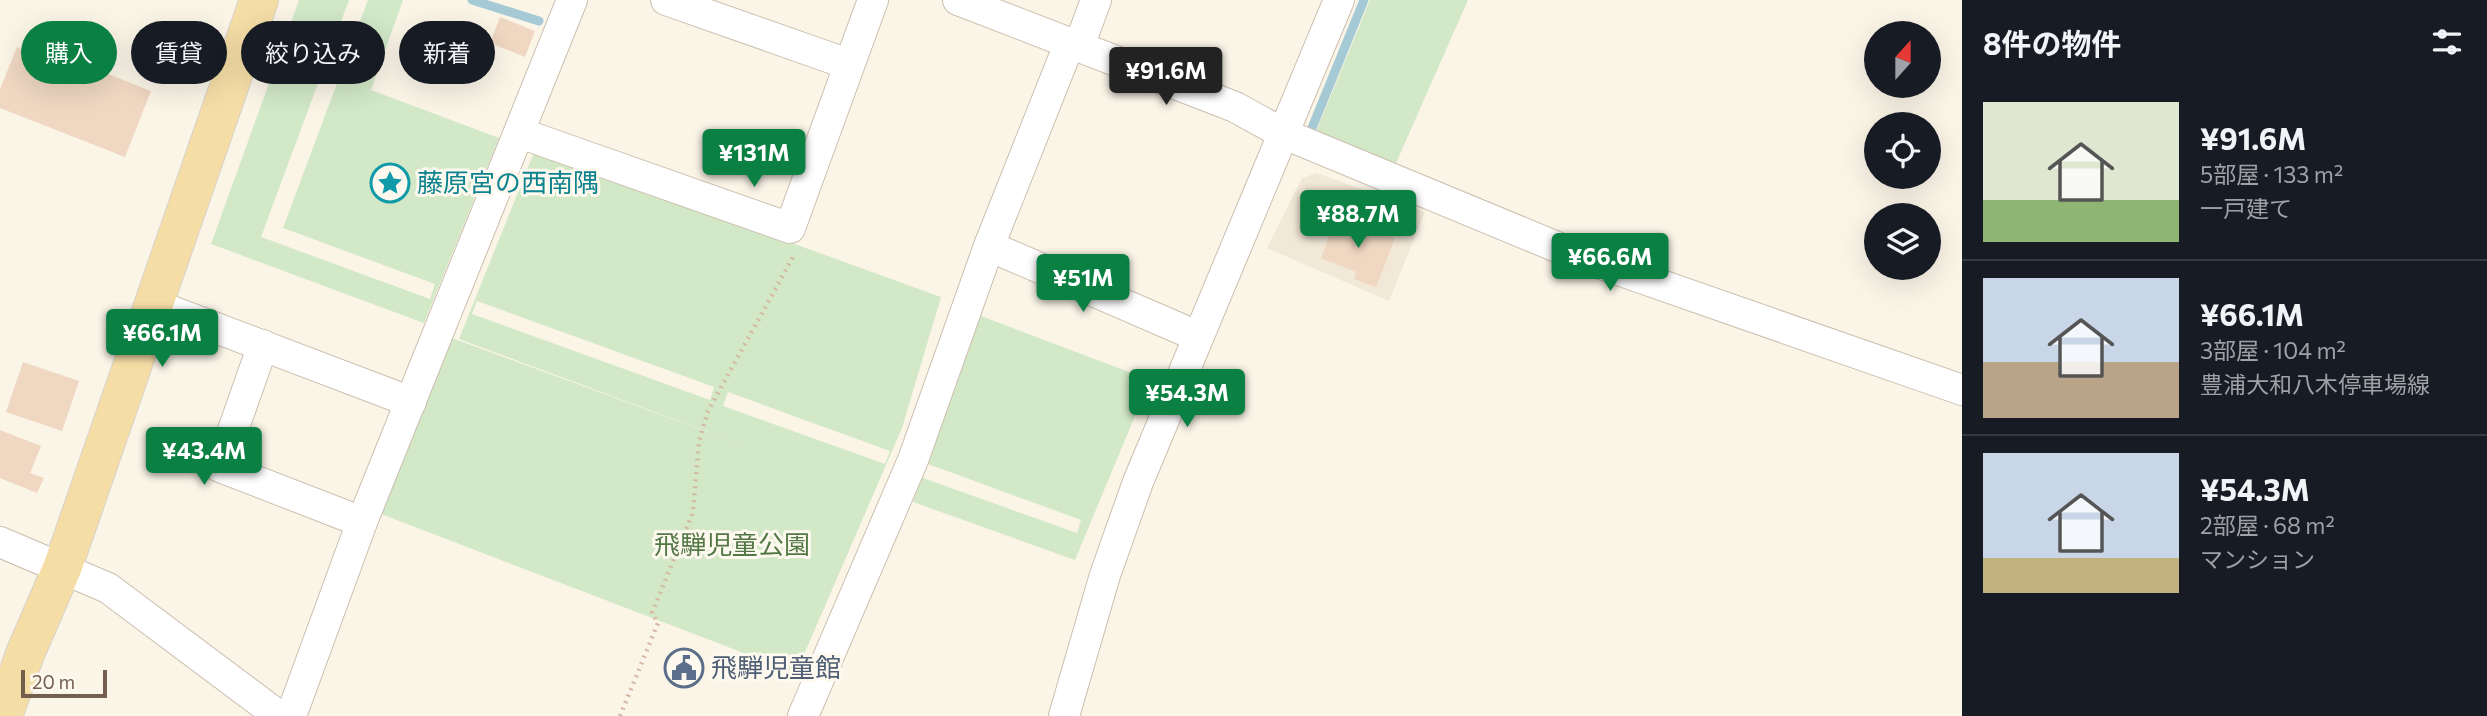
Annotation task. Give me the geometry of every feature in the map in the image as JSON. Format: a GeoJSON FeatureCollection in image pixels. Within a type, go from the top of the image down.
{"type":"FeatureCollection","features":[{"type":"Feature","properties":{"kind":"main road"},"geometry":{"type":"LineString","coordinates":[[3,716],[25,654],[63,566],[259,0]]}},
{"type":"Feature","properties":{"kind":"street"},"geometry":{"type":"LineString","coordinates":[[291,716],[362,522],[572,0]]}},
{"type":"Feature","properties":{"kind":"street"},"geometry":{"type":"LineString","coordinates":[[666,0],[848,64]]}},
{"type":"Feature","properties":{"kind":"street"},"geometry":{"type":"LineString","coordinates":[[520,133],[790,228],[873,0]]}},
{"type":"Feature","properties":{"kind":"street"},"geometry":{"type":"LineString","coordinates":[[958,0],[1235,107],[1282,133],[1581,257],[1962,390]]}},
{"type":"Feature","properties":{"kind":"street"},"geometry":{"type":"LineString","coordinates":[[803,716],[913,460],[989,246],[1074,44],[1096,0]]}},
{"type":"Feature","properties":{"kind":"street"},"geometry":{"type":"LineString","coordinates":[[1064,716],[1122,523],[1197,336],[1339,0]]}},
{"type":"Feature","properties":{"kind":"street"},"geometry":{"type":"LineString","coordinates":[[989,246],[1197,336]]}},
{"type":"Feature","properties":{"kind":"street"},"geometry":{"type":"LineString","coordinates":[[153,304],[411,402]]}},
{"type":"Feature","properties":{"kind":"street"},"geometry":{"type":"LineString","coordinates":[[263,345],[219,467],[362,522]]}},
{"type":"Feature","properties":{"kind":"street"},"geometry":{"type":"LineString","coordinates":[[0,541],[63,566],[108,588],[141,609],[279,716]]}},
{"type":"Feature","properties":{"kind":"path"},"geometry":{"type":"LineString","coordinates":[[620,716],[658,623],[652,613],[693,512],[699,441],[708,411],[800,247]]}},
{"type":"Feature","properties":{"kind":"shaded area"},"geometry":{"type":"Polygon","coordinates":[[[1317,173],[1425,212],[1389,301],[1267,248],[1302,178],[1317,173]]]}},
{"type":"Feature","properties":{"kind":"green space","name":"藤原宮の西南隅"},"geometry":{"type":"Polygon","coordinates":[[[299,0],[349,0],[341,21],[291,21],[299,0]]]}},
{"type":"Feature","properties":{"kind":"green space","name":"藤原宮の西南隅"},"geometry":{"type":"Polygon","coordinates":[[[368,0],[403,0],[385,51],[385,21],[360,21],[368,0]]]}},
{"type":"Feature","properties":{"kind":"green space"},"geometry":{"type":"Polygon","coordinates":[[[1370,0],[1468,0],[1393,170],[1313,139],[1370,0]]]}},
{"type":"Feature","properties":{"kind":"green space","name":"藤原宮の西南隅"},"geometry":{"type":"Polygon","coordinates":[[[269,84],[318,84],[261,237],[430,299],[435,284],[283,228],[337,84],[373,84],[371,90],[499,138],[424,323],[211,244],[269,84]]]}},
{"type":"Feature","properties":{"kind":"green space","name":"飛騨児童公園"},"geometry":{"type":"Polygon","coordinates":[[[535,150],[941,297],[902,428],[796,673],[381,514],[452,338],[816,472],[459,339],[535,150]],[[477,301],[472,314],[710,400],[714,387],[477,301]],[[728,392],[723,406],[885,464],[890,451],[728,392]]]}},
{"type":"Feature","properties":{"kind":"green space"},"geometry":{"type":"Polygon","coordinates":[[[976,314],[1150,380],[1075,560],[913,502],[976,314]],[[928,464],[923,478],[1077,533],[1081,520],[928,464]]]}},
{"type":"Feature","properties":{"kind":"building"},"geometry":{"type":"Polygon","coordinates":[[[500,17],[535,31],[525,57],[495,45],[495,30],[500,17]]]}},
{"type":"Feature","properties":{"kind":"building"},"geometry":{"type":"Polygon","coordinates":[[[17,47],[21,49],[21,84],[117,84],[117,78],[151,91],[125,157],[0,108],[0,89],[17,47]]]}},
{"type":"Feature","properties":{"kind":"building"},"geometry":{"type":"Polygon","coordinates":[[[1337,216],[1395,238],[1376,287],[1354,279],[1356,272],[1321,258],[1337,216]]]}},
{"type":"Feature","properties":{"kind":"building"},"geometry":{"type":"Polygon","coordinates":[[[23,362],[79,381],[62,431],[6,412],[23,362]]]}},
{"type":"Feature","properties":{"kind":"building"},"geometry":{"type":"Polygon","coordinates":[[[0,430],[41,446],[30,473],[44,478],[37,493],[0,478],[0,430]]]}},
{"type":"Feature","properties":{"kind":"waterway"},"geometry":{"type":"LineString","coordinates":[[472,0],[539,21]]}},
{"type":"Feature","properties":{"kind":"waterway"},"geometry":{"type":"LineString","coordinates":[[1312,128],[1364,0]]}},
{"type":"Feature","properties":{"kind":"place","name":"藤原宮の西南隅"},"geometry":{"type":"Point","coordinates":[390,183]}},
{"type":"Feature","properties":{"kind":"place","name":"飛騨児童館"},"geometry":{"type":"Point","coordinates":[684,668]}}]}
